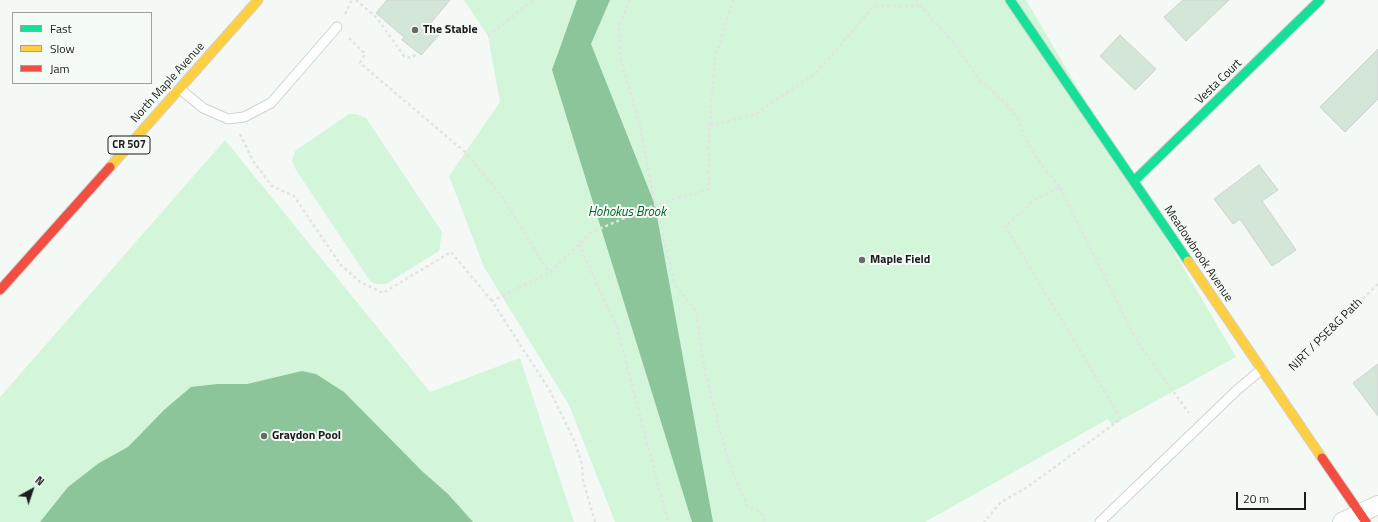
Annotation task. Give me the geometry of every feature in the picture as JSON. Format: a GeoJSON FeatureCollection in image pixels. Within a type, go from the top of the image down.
{"type":"FeatureCollection","features":[{"type":"Feature","properties":{"kind":"street","name":"North Maple Avenue"},"geometry":{"type":"LineString","coordinates":[[0,290],[258,0]]}},
{"type":"Feature","properties":{"kind":"street","name":"Meadowbrook Avenue"},"geometry":{"type":"LineString","coordinates":[[1010,0],[1363,517]]}},
{"type":"Feature","properties":{"kind":"street","name":"Vesta Court"},"geometry":{"type":"LineString","coordinates":[[1134,181],[1320,0]]}},
{"type":"Feature","properties":{"kind":"street"},"geometry":{"type":"LineString","coordinates":[[1342,522],[1363,517],[1378,505]]}},
{"type":"Feature","properties":{"kind":"lane"},"geometry":{"type":"LineString","coordinates":[[180,89],[203,108],[228,119],[244,117],[271,103],[338,26]]}},
{"type":"Feature","properties":{"kind":"lane"},"geometry":{"type":"LineString","coordinates":[[1100,522],[1236,390],[1262,368]]}},
{"type":"Feature","properties":{"kind":"path"},"geometry":{"type":"LineString","coordinates":[[352,0],[338,26],[365,54],[360,62],[464,152],[503,198],[549,273]]}},
{"type":"Feature","properties":{"kind":"path"},"geometry":{"type":"LineString","coordinates":[[356,0],[377,18],[404,56],[411,58],[418,53]]}},
{"type":"Feature","properties":{"kind":"path"},"geometry":{"type":"LineString","coordinates":[[488,36],[533,0]]}},
{"type":"Feature","properties":{"kind":"path"},"geometry":{"type":"LineString","coordinates":[[630,0],[619,26],[621,61],[640,125],[655,205],[675,285],[696,311],[705,373],[728,460],[746,506],[761,512],[765,522]]}},
{"type":"Feature","properties":{"kind":"path"},"geometry":{"type":"LineString","coordinates":[[492,300],[549,273],[592,232],[655,205],[709,189],[710,126],[715,58],[733,0]]}},
{"type":"Feature","properties":{"kind":"path"},"geometry":{"type":"LineString","coordinates":[[916,0],[956,46],[977,78],[1010,109],[1018,119],[1025,138],[1040,163],[1060,187],[1138,343],[1199,427]]}},
{"type":"Feature","properties":{"kind":"path"},"geometry":{"type":"LineString","coordinates":[[710,126],[755,114],[815,74],[874,6],[922,6]]}},
{"type":"Feature","properties":{"kind":"path"},"geometry":{"type":"LineString","coordinates":[[240,134],[253,161],[272,186],[294,196],[340,264],[360,282],[383,293],[451,252],[492,300],[550,391],[574,440],[582,464],[583,480],[595,522]]}},
{"type":"Feature","properties":{"kind":"path"},"geometry":{"type":"LineString","coordinates":[[984,522],[1001,502],[1026,488],[1121,419],[1005,226],[1025,210],[1032,201],[1060,187]]}},
{"type":"Feature","properties":{"kind":"path"},"geometry":{"type":"LineString","coordinates":[[579,244],[617,328],[668,522]]}},
{"type":"Feature","properties":{"kind":"path","name":"NJRT / PSE&G Path"},"geometry":{"type":"LineString","coordinates":[[1275,387],[1293,366],[1378,284]]}},
{"type":"Feature","properties":{"kind":"shaded area"},"geometry":{"type":"Polygon","coordinates":[[[464,0],[1026,0],[1236,357],[1112,425],[1108,419],[925,522],[615,522],[569,405],[484,267],[449,176],[500,102],[488,36],[464,0]]]}},
{"type":"Feature","properties":{"kind":"shaded area"},"geometry":{"type":"Polygon","coordinates":[[[349,114],[356,114],[366,118],[442,232],[439,251],[386,284],[377,284],[370,281],[296,170],[292,161],[295,151],[349,114]]]}},
{"type":"Feature","properties":{"kind":"shaded area","name":"Graydon Pool"},"geometry":{"type":"Polygon","coordinates":[[[225,140],[430,392],[520,358],[574,522],[0,522],[0,397],[225,140]]]}},
{"type":"Feature","properties":{"kind":"water","name":"Hohokus Brook"},"geometry":{"type":"Polygon","coordinates":[[[577,0],[610,0],[591,44],[655,205],[713,522],[692,522],[552,70],[577,0]]]}},
{"type":"Feature","properties":{"kind":"water","name":"Graydon Pool"},"geometry":{"type":"Polygon","coordinates":[[[302,371],[316,374],[344,392],[423,472],[448,494],[473,522],[40,522],[68,487],[99,463],[128,447],[164,410],[191,387],[217,384],[247,384],[302,371]]]}},
{"type":"Feature","properties":{"kind":"building","name":"The Stable"},"geometry":{"type":"Polygon","coordinates":[[[387,0],[450,0],[429,25],[440,34],[421,55],[402,40],[404,37],[376,13],[387,0]]]}},
{"type":"Feature","properties":{"kind":"building"},"geometry":{"type":"Polygon","coordinates":[[[1183,0],[1229,0],[1186,41],[1164,17],[1183,0]]]}},
{"type":"Feature","properties":{"kind":"building"},"geometry":{"type":"Polygon","coordinates":[[[1120,35],[1156,69],[1135,90],[1100,56],[1120,35]]]}},
{"type":"Feature","properties":{"kind":"building"},"geometry":{"type":"Polygon","coordinates":[[[1378,49],[1378,99],[1345,132],[1320,107],[1378,49]]]}},
{"type":"Feature","properties":{"kind":"building"},"geometry":{"type":"Polygon","coordinates":[[[1259,165],[1278,190],[1262,201],[1296,250],[1272,266],[1240,219],[1233,224],[1214,199],[1259,165]]]}},
{"type":"Feature","properties":{"kind":"building"},"geometry":{"type":"Polygon","coordinates":[[[1378,364],[1378,416],[1353,383],[1378,364]]]}},
{"type":"Feature","properties":{"kind":"traffic: fast"},"geometry":{"type":"LineString","coordinates":[[1010,0],[1188,261]]}},
{"type":"Feature","properties":{"kind":"traffic: fast"},"geometry":{"type":"LineString","coordinates":[[1134,181],[1320,0]]}},
{"type":"Feature","properties":{"kind":"traffic: slow"},"geometry":{"type":"LineString","coordinates":[[110,167],[258,0]]}},
{"type":"Feature","properties":{"kind":"traffic: slow"},"geometry":{"type":"LineString","coordinates":[[1188,261],[1322,458]]}},
{"type":"Feature","properties":{"kind":"traffic: jam"},"geometry":{"type":"LineString","coordinates":[[0,290],[110,167]]}},
{"type":"Feature","properties":{"kind":"traffic: jam"},"geometry":{"type":"LineString","coordinates":[[1322,458],[1366,522]]}},
{"type":"Feature","properties":{"kind":"place","name":"The Stable"},"geometry":{"type":"Point","coordinates":[415,30]}},
{"type":"Feature","properties":{"kind":"place","name":"Maple Field"},"geometry":{"type":"Point","coordinates":[862,260]}},
{"type":"Feature","properties":{"kind":"place","name":"Graydon Pool"},"geometry":{"type":"Point","coordinates":[264,436]}}]}
